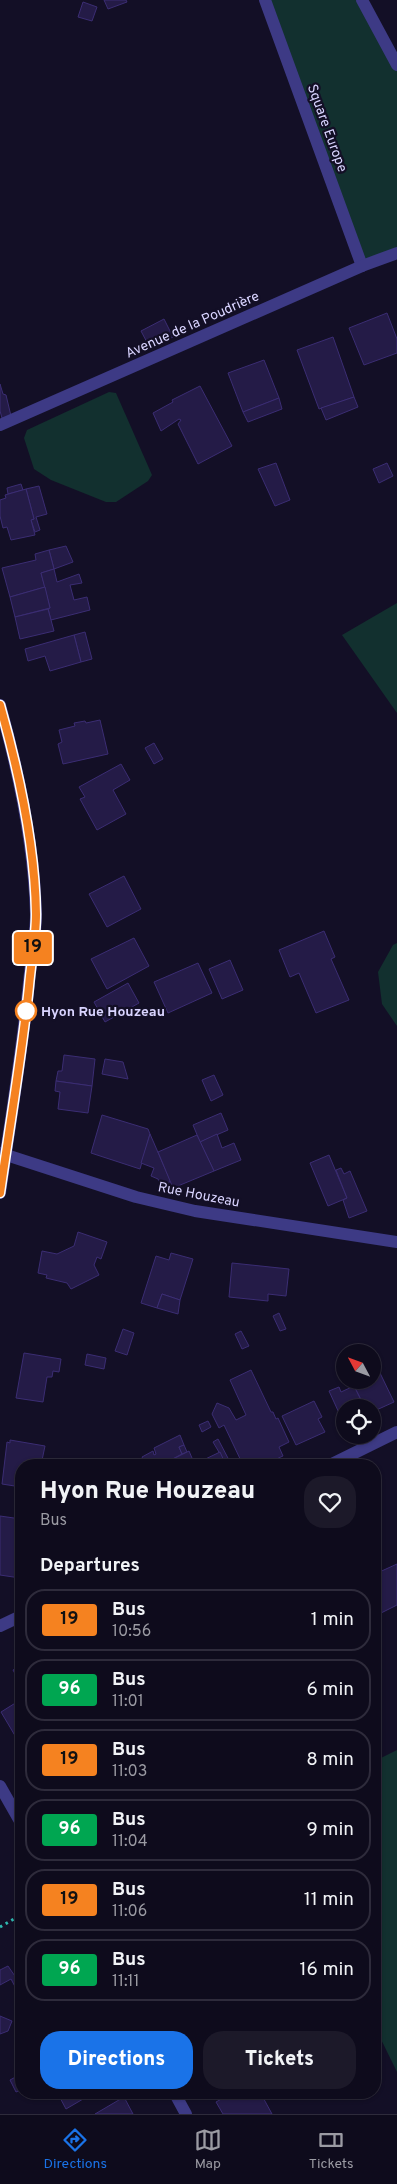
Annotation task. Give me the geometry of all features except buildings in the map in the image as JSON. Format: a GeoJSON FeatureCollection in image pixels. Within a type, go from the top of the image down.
{"type":"FeatureCollection","features":[{"type":"Feature","properties":{"kind":"street","name":"Square Europe"},"geometry":{"type":"LineString","coordinates":[[265,0],[362,266]]}},
{"type":"Feature","properties":{"kind":"street"},"geometry":{"type":"LineString","coordinates":[[362,0],[397,65]]}},
{"type":"Feature","properties":{"kind":"street","name":"Avenue de la Poudrière"},"geometry":{"type":"LineString","coordinates":[[0,426],[362,266],[397,253]]}},
{"type":"Feature","properties":{"kind":"street"},"geometry":{"type":"LineString","coordinates":[[0,705],[11,746],[28,830],[34,872],[36,916],[24,1034],[3,1154],[0,1193]]}},
{"type":"Feature","properties":{"kind":"street","name":"Rue Houzeau"},"geometry":{"type":"LineString","coordinates":[[3,1154],[136,1197],[195,1211],[397,1242]]}},
{"type":"Feature","properties":{"kind":"street"},"geometry":{"type":"LineString","coordinates":[[342,1459],[397,1432]]}},
{"type":"Feature","properties":{"kind":"street"},"geometry":{"type":"LineString","coordinates":[[0,1626],[15,1619]]}},
{"type":"Feature","properties":{"kind":"street"},"geometry":{"type":"LineString","coordinates":[[0,1786],[15,1812]]}},
{"type":"Feature","properties":{"kind":"street"},"geometry":{"type":"LineString","coordinates":[[178,2099],[186,2114]]}},
{"type":"Feature","properties":{"kind":"path"},"geometry":{"type":"LineString","coordinates":[[0,1927],[15,1918]]}},
{"type":"Feature","properties":{"kind":"green space"},"geometry":{"type":"Polygon","coordinates":[[[264,0],[362,0],[397,65],[397,253],[362,266],[264,0]]]}},
{"type":"Feature","properties":{"kind":"green space"},"geometry":{"type":"Polygon","coordinates":[[[109,392],[116,393],[152,475],[148,481],[116,502],[106,502],[51,480],[34,469],[24,438],[27,430],[109,392]]]}},
{"type":"Feature","properties":{"kind":"green space"},"geometry":{"type":"Polygon","coordinates":[[[397,603],[397,713],[342,635],[397,603]]]}},
{"type":"Feature","properties":{"kind":"green space"},"geometry":{"type":"Polygon","coordinates":[[[397,943],[397,1026],[382,1004],[378,972],[393,945],[397,943]]]}},
{"type":"Feature","properties":{"kind":"green space"},"geometry":{"type":"Polygon","coordinates":[[[397,1750],[397,2072],[381,2039],[381,1758],[397,1750]]]}},
{"type":"Feature","properties":{"kind":"bus line","name":"19"},"geometry":{"type":"LineString","coordinates":[[0,705],[11,746],[28,830],[34,872],[36,916],[24,1034],[0,1193]]}},
{"type":"Feature","properties":{"kind":"place","name":"Hyon Rue Houzeau"},"geometry":{"type":"Point","coordinates":[26,1011]}}]}
